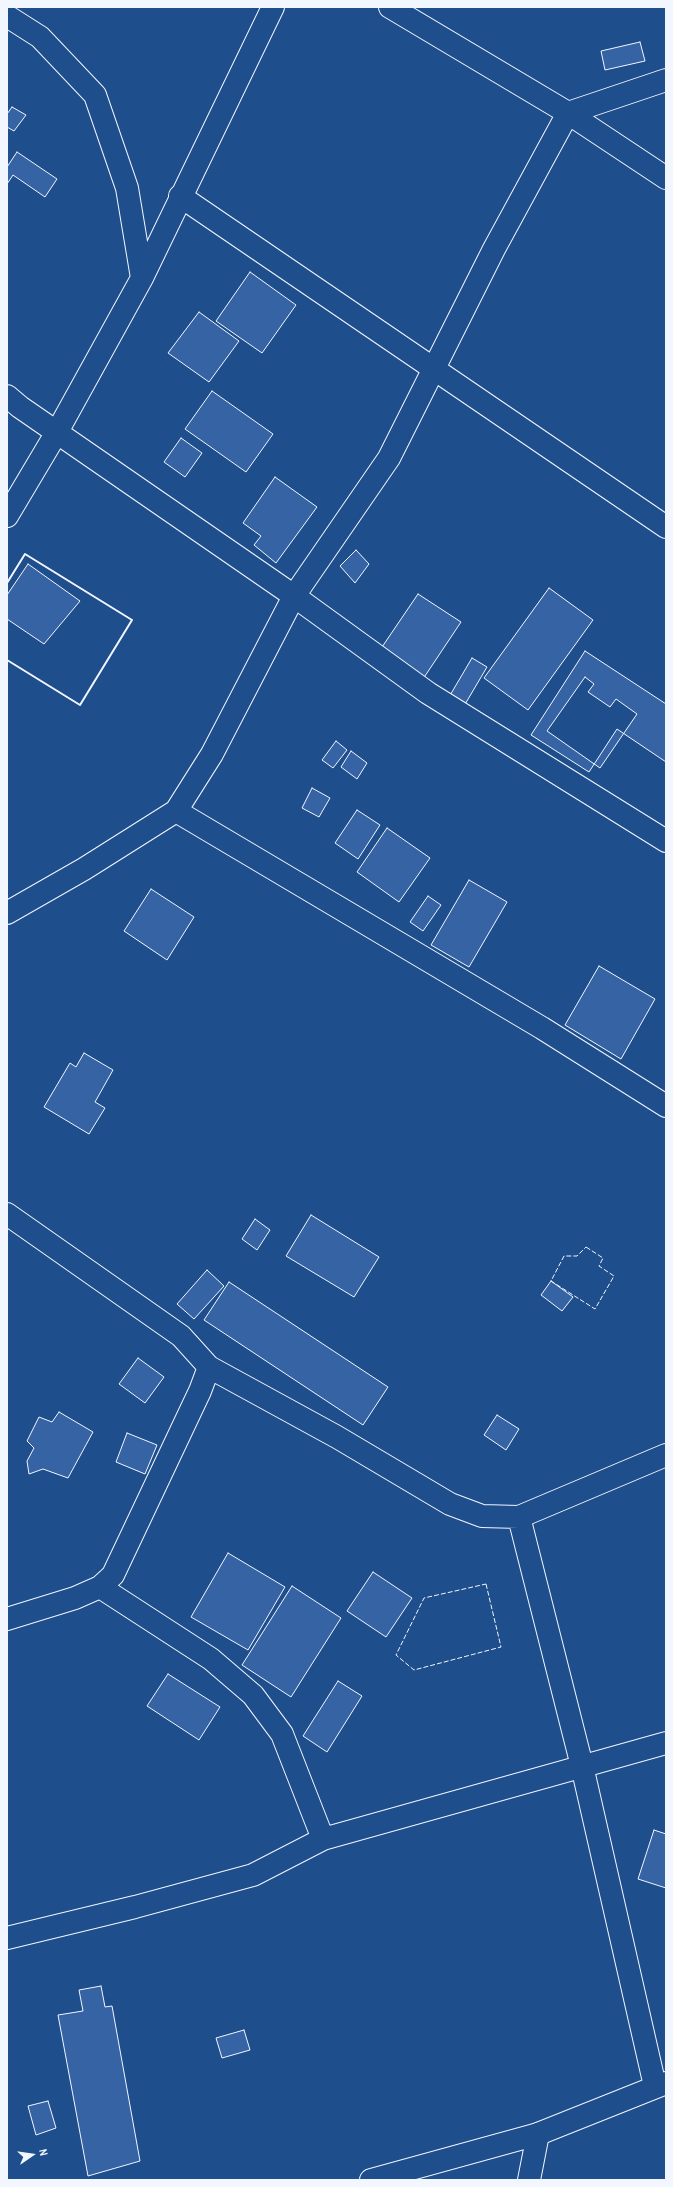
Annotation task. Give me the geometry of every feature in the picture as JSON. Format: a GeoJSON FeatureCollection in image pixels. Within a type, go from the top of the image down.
{"type":"FeatureCollection","features":[{"type":"Feature","properties":{"kind":"street"},"geometry":{"type":"LineString","coordinates":[[7,516],[57,432],[142,278],[180,196],[273,7]]}},
{"type":"Feature","properties":{"kind":"street"},"geometry":{"type":"LineString","coordinates":[[390,7],[568,113],[666,178]]}},
{"type":"Feature","properties":{"kind":"street"},"geometry":{"type":"LineString","coordinates":[[7,16],[40,38],[95,95],[128,188],[142,278]]}},
{"type":"Feature","properties":{"kind":"street"},"geometry":{"type":"LineString","coordinates":[[7,913],[84,869],[176,811],[212,754],[294,596],[390,458],[433,368],[494,249],[568,113],[666,80]]}},
{"type":"Feature","properties":{"kind":"street"},"geometry":{"type":"LineString","coordinates":[[180,196],[666,527]]}},
{"type":"Feature","properties":{"kind":"street"},"geometry":{"type":"LineString","coordinates":[[7,396],[294,596],[428,693],[666,841]]}},
{"type":"Feature","properties":{"kind":"street"},"geometry":{"type":"LineString","coordinates":[[176,811],[535,1024],[666,1106]]}},
{"type":"Feature","properties":{"kind":"street"},"geometry":{"type":"LineString","coordinates":[[7,1214],[181,1336],[209,1367],[337,1437],[450,1504],[482,1516],[520,1517],[666,1455]]}},
{"type":"Feature","properties":{"kind":"street"},"geometry":{"type":"LineString","coordinates":[[7,1618],[75,1598],[100,1587],[113,1575],[200,1391],[209,1367]]}},
{"type":"Feature","properties":{"kind":"street"},"geometry":{"type":"LineString","coordinates":[[371,2180],[538,2134],[661,2085],[520,1517]]}},
{"type":"Feature","properties":{"kind":"street"},"geometry":{"type":"LineString","coordinates":[[100,1587],[211,1659],[253,1695],[282,1734],[323,1840]]}},
{"type":"Feature","properties":{"kind":"street"},"geometry":{"type":"LineString","coordinates":[[7,1938],[135,1907],[253,1875],[323,1840],[582,1766],[666,1744]]}},
{"type":"Feature","properties":{"kind":"street"},"geometry":{"type":"LineString","coordinates":[[529,2180],[538,2134]]}},
{"type":"Feature","properties":{"kind":"building"},"geometry":{"type":"Polygon","coordinates":[[[640,42],[645,61],[605,70],[601,51],[640,42]]]}},
{"type":"Feature","properties":{"kind":"building"},"geometry":{"type":"Polygon","coordinates":[[[12,107],[26,115],[14,131],[7,127],[7,114],[12,107]]]}},
{"type":"Feature","properties":{"kind":"building"},"geometry":{"type":"Polygon","coordinates":[[[17,152],[57,179],[45,197],[13,175],[7,184],[7,167],[17,152]]]}},
{"type":"Feature","properties":{"kind":"building"},"geometry":{"type":"Polygon","coordinates":[[[250,272],[296,305],[262,353],[216,321],[250,272]]]}},
{"type":"Feature","properties":{"kind":"building"},"geometry":{"type":"Polygon","coordinates":[[[199,312],[239,341],[209,382],[168,353],[199,312]]]}},
{"type":"Feature","properties":{"kind":"building"},"geometry":{"type":"Polygon","coordinates":[[[212,391],[273,434],[246,472],[185,429],[212,391]]]}},
{"type":"Feature","properties":{"kind":"building"},"geometry":{"type":"Polygon","coordinates":[[[181,438],[202,453],[185,477],[164,462],[181,438]]]}},
{"type":"Feature","properties":{"kind":"building"},"geometry":{"type":"Polygon","coordinates":[[[275,477],[317,507],[276,563],[254,545],[261,536],[243,523],[275,477]]]}},
{"type":"Feature","properties":{"kind":"building"},"geometry":{"type":"Polygon","coordinates":[[[356,550],[369,564],[355,583],[340,566],[356,550]]]}},
{"type":"Feature","properties":{"kind":"building"},"geometry":{"type":"Polygon","coordinates":[[[28,564],[80,601],[44,644],[7,619],[7,595],[28,564]]]}},
{"type":"Feature","properties":{"kind":"building"},"geometry":{"type":"Polygon","coordinates":[[[549,588],[593,620],[528,710],[484,678],[549,588]]]}},
{"type":"Feature","properties":{"kind":"building"},"geometry":{"type":"Polygon","coordinates":[[[418,594],[461,622],[423,679],[380,650],[418,594]]]}},
{"type":"Feature","properties":{"kind":"building"},"geometry":{"type":"Polygon","coordinates":[[[585,651],[666,704],[666,762],[617,729],[589,772],[531,735],[585,651]]]}},
{"type":"Feature","properties":{"kind":"building"},"geometry":{"type":"Polygon","coordinates":[[[472,658],[487,667],[464,706],[449,697],[472,658]]]}},
{"type":"Feature","properties":{"kind":"building"},"geometry":{"type":"Polygon","coordinates":[[[585,677],[594,684],[588,692],[610,707],[616,699],[637,714],[600,768],[547,731],[585,677]]]}},
{"type":"Feature","properties":{"kind":"building"},"geometry":{"type":"Polygon","coordinates":[[[336,741],[347,750],[333,768],[322,760],[336,741]]]}},
{"type":"Feature","properties":{"kind":"building"},"geometry":{"type":"Polygon","coordinates":[[[351,751],[367,763],[357,779],[341,767],[351,751]]]}},
{"type":"Feature","properties":{"kind":"building"},"geometry":{"type":"Polygon","coordinates":[[[312,788],[330,798],[319,817],[302,808],[312,788]]]}},
{"type":"Feature","properties":{"kind":"building"},"geometry":{"type":"Polygon","coordinates":[[[357,810],[380,825],[358,859],[335,843],[357,810]]]}},
{"type":"Feature","properties":{"kind":"building"},"geometry":{"type":"Polygon","coordinates":[[[387,828],[430,858],[399,902],[357,872],[387,828]]]}},
{"type":"Feature","properties":{"kind":"building"},"geometry":{"type":"Polygon","coordinates":[[[469,880],[507,902],[469,967],[431,945],[469,880]]]}},
{"type":"Feature","properties":{"kind":"building"},"geometry":{"type":"Polygon","coordinates":[[[151,889],[194,917],[167,960],[124,931],[151,889]]]}},
{"type":"Feature","properties":{"kind":"building"},"geometry":{"type":"Polygon","coordinates":[[[428,896],[441,905],[423,931],[410,922],[428,896]]]}},
{"type":"Feature","properties":{"kind":"building"},"geometry":{"type":"Polygon","coordinates":[[[599,966],[655,999],[621,1059],[565,1025],[599,966]]]}},
{"type":"Feature","properties":{"kind":"building"},"geometry":{"type":"Polygon","coordinates":[[[84,1053],[113,1070],[95,1102],[105,1108],[89,1134],[44,1107],[70,1063],[76,1067],[84,1053]]]}},
{"type":"Feature","properties":{"kind":"building"},"geometry":{"type":"Polygon","coordinates":[[[311,1215],[379,1257],[354,1297],[286,1256],[311,1215]]]}},
{"type":"Feature","properties":{"kind":"building"},"geometry":{"type":"Polygon","coordinates":[[[255,1219],[270,1230],[257,1250],[242,1239],[255,1219]]]}},
{"type":"Feature","properties":{"kind":"building"},"geometry":{"type":"Polygon","coordinates":[[[207,1270],[224,1286],[194,1319],[177,1304],[207,1270]]]}},
{"type":"Feature","properties":{"kind":"building"},"geometry":{"type":"Polygon","coordinates":[[[551,1281],[573,1297],[562,1311],[541,1295],[551,1281]]]}},
{"type":"Feature","properties":{"kind":"building"},"geometry":{"type":"Polygon","coordinates":[[[229,1282],[388,1387],[363,1425],[204,1320],[229,1282]]]}},
{"type":"Feature","properties":{"kind":"building"},"geometry":{"type":"Polygon","coordinates":[[[138,1358],[164,1377],[145,1403],[119,1384],[138,1358]]]}},
{"type":"Feature","properties":{"kind":"building"},"geometry":{"type":"Polygon","coordinates":[[[59,1412],[93,1432],[68,1478],[43,1469],[29,1474],[27,1461],[34,1448],[27,1441],[39,1417],[52,1422],[59,1412]]]}},
{"type":"Feature","properties":{"kind":"building"},"geometry":{"type":"Polygon","coordinates":[[[497,1415],[519,1429],[506,1450],[484,1435],[497,1415]]]}},
{"type":"Feature","properties":{"kind":"building"},"geometry":{"type":"Polygon","coordinates":[[[127,1433],[157,1445],[145,1474],[116,1462],[127,1433]]]}},
{"type":"Feature","properties":{"kind":"building"},"geometry":{"type":"Polygon","coordinates":[[[228,1553],[285,1587],[248,1650],[191,1617],[228,1553]]]}},
{"type":"Feature","properties":{"kind":"building"},"geometry":{"type":"Polygon","coordinates":[[[373,1572],[412,1598],[386,1637],[347,1611],[373,1572]]]}},
{"type":"Feature","properties":{"kind":"building"},"geometry":{"type":"Polygon","coordinates":[[[292,1586],[341,1618],[291,1697],[242,1665],[292,1586]]]}},
{"type":"Feature","properties":{"kind":"building"},"geometry":{"type":"Polygon","coordinates":[[[168,1674],[220,1707],[199,1740],[147,1706],[168,1674]]]}},
{"type":"Feature","properties":{"kind":"building"},"geometry":{"type":"Polygon","coordinates":[[[338,1681],[362,1696],[327,1752],[303,1736],[338,1681]]]}},
{"type":"Feature","properties":{"kind":"building"},"geometry":{"type":"Polygon","coordinates":[[[654,1830],[666,1834],[666,1888],[638,1879],[654,1830]]]}},
{"type":"Feature","properties":{"kind":"building"},"geometry":{"type":"Polygon","coordinates":[[[101,1986],[105,2007],[112,2006],[140,2161],[88,2176],[58,2015],[83,2011],[79,1990],[101,1986]]]}},
{"type":"Feature","properties":{"kind":"building"},"geometry":{"type":"Polygon","coordinates":[[[244,2030],[250,2050],[222,2058],[216,2038],[244,2030]]]}},
{"type":"Feature","properties":{"kind":"building"},"geometry":{"type":"Polygon","coordinates":[[[48,2101],[56,2128],[36,2135],[28,2106],[48,2101]]]}},
{"type":"Feature","properties":{"kind":"fence"},"geometry":{"type":"LineString","coordinates":[[586,1247],[603,1258],[599,1266],[614,1276],[595,1309],[551,1281],[564,1256],[577,1256],[586,1247]]}},
{"type":"Feature","properties":{"kind":"fence"},"geometry":{"type":"LineString","coordinates":[[486,1584],[501,1647],[414,1670],[396,1655],[424,1598],[486,1584]]}},
{"type":"Feature","properties":{"kind":"wall"},"geometry":{"type":"LineString","coordinates":[[7,583],[25,554],[132,620],[80,705],[7,660]]}}]}
